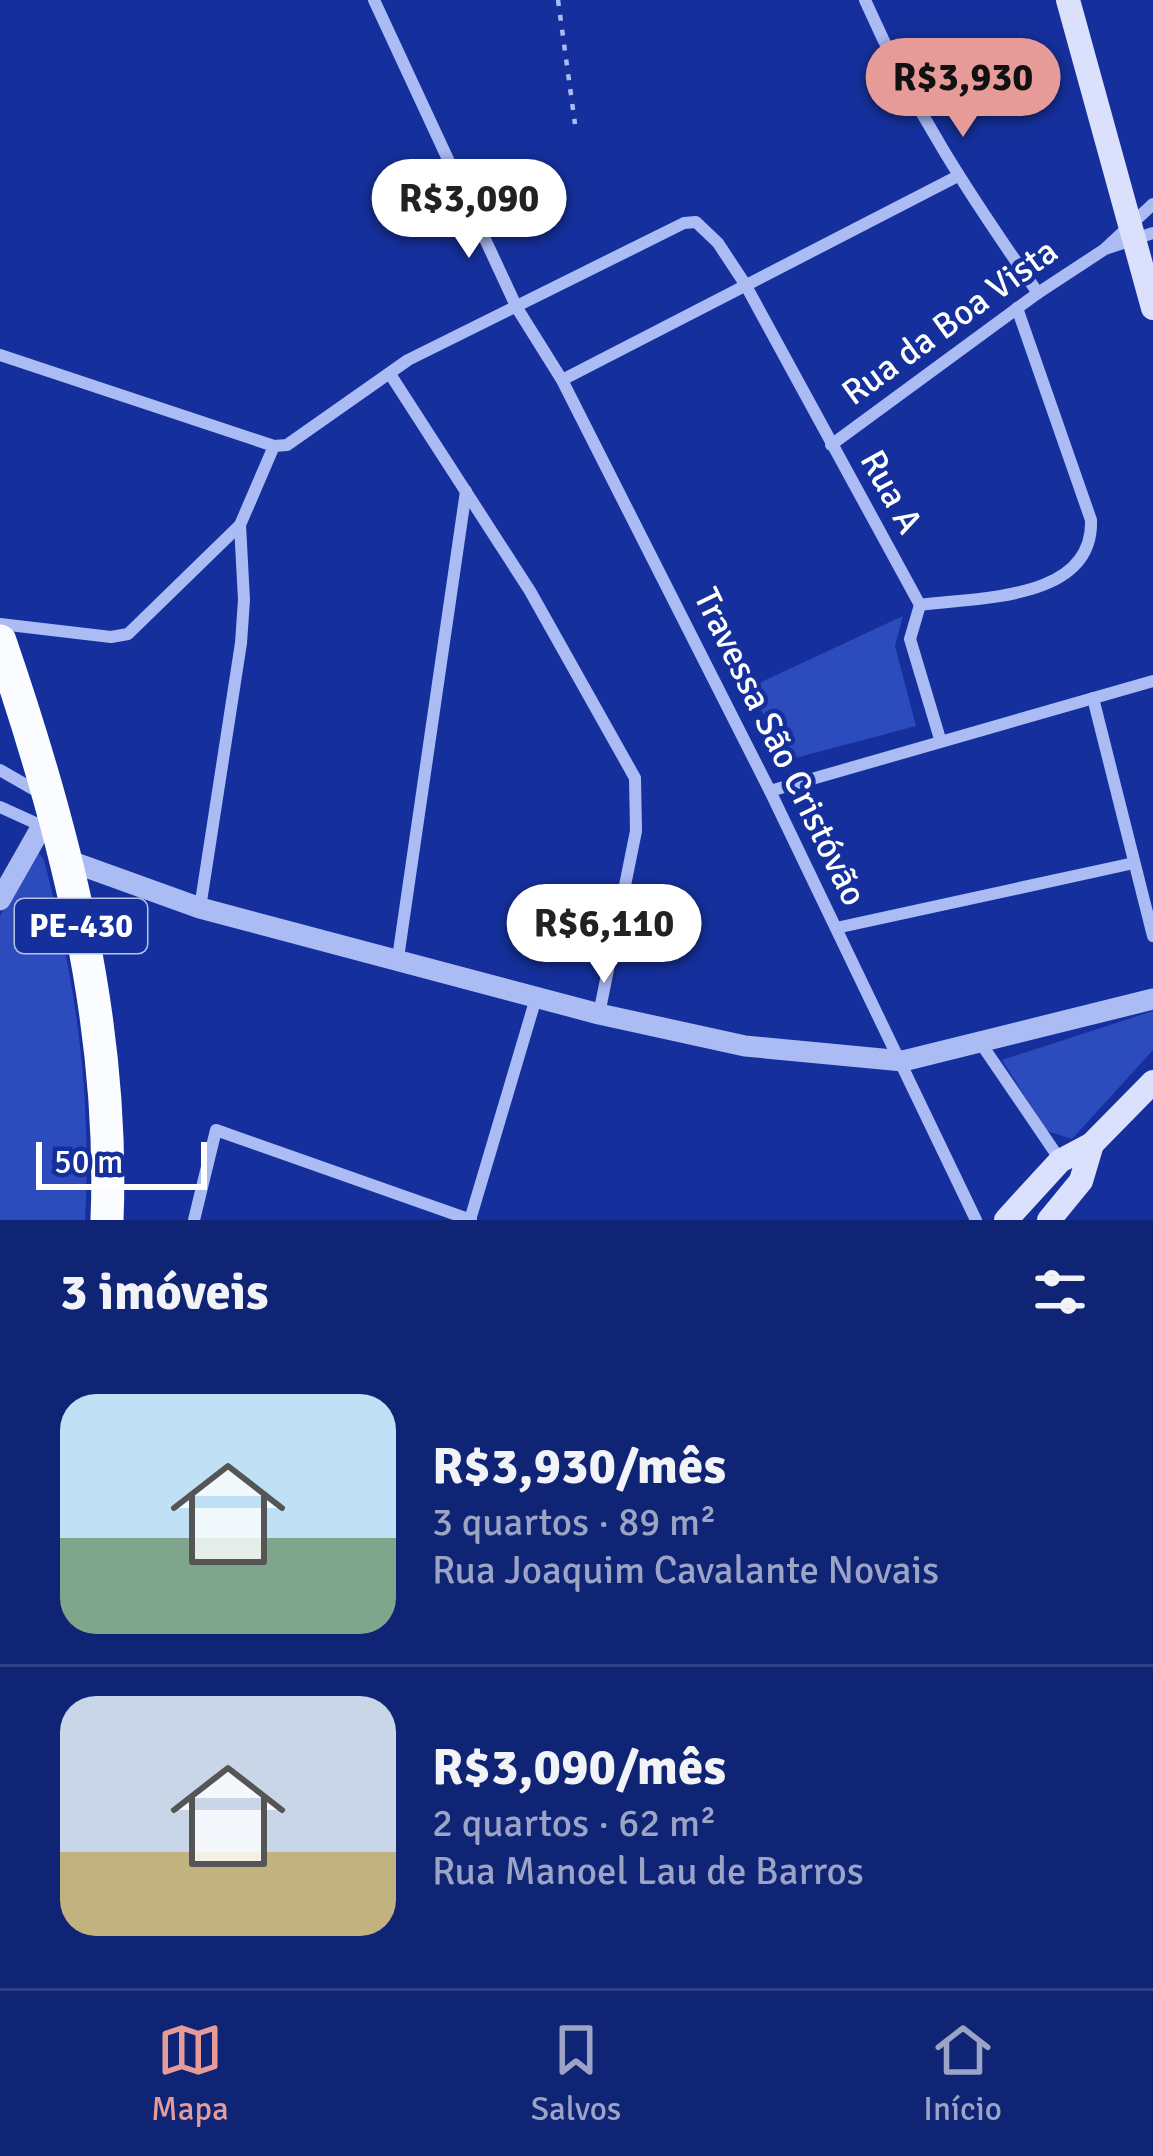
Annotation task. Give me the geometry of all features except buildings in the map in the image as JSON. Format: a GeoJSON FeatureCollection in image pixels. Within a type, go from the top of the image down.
{"type":"FeatureCollection","features":[{"type":"Feature","properties":{"kind":"highway","name":"PE-430"},"geometry":{"type":"LineString","coordinates":[[0,640],[92,979],[107,1092],[107,1220]]}},
{"type":"Feature","properties":{"kind":"main road"},"geometry":{"type":"LineString","coordinates":[[1068,0],[1139,231],[1153,308]]}},
{"type":"Feature","properties":{"kind":"main road"},"geometry":{"type":"LineString","coordinates":[[1006,1220],[1060,1161],[1093,1144],[1153,1082]]}},
{"type":"Feature","properties":{"kind":"main road"},"geometry":{"type":"LineString","coordinates":[[1049,1220],[1081,1181],[1093,1144]]}},
{"type":"Feature","properties":{"kind":"street","name":"Travessa São Cristóvão"},"geometry":{"type":"LineString","coordinates":[[374,0],[517,308],[562,380],[770,791],[976,1220]]}},
{"type":"Feature","properties":{"kind":"street"},"geometry":{"type":"LineString","coordinates":[[866,0],[895,68],[956,177],[1038,293]]}},
{"type":"Feature","properties":{"kind":"street"},"geometry":{"type":"LineString","coordinates":[[562,380],[956,177]]}},
{"type":"Feature","properties":{"kind":"street","name":"Rua da Boa Vista"},"geometry":{"type":"LineString","coordinates":[[831,445],[1038,293],[1139,231],[1153,204]]}},
{"type":"Feature","properties":{"kind":"street","name":"Rua A"},"geometry":{"type":"LineString","coordinates":[[517,308],[684,223],[703,225],[745,284],[920,605]]}},
{"type":"Feature","properties":{"kind":"street"},"geometry":{"type":"LineString","coordinates":[[0,355],[274,446],[298,441],[408,360],[517,308]]}},
{"type":"Feature","properties":{"kind":"street"},"geometry":{"type":"LineString","coordinates":[[940,740],[910,639],[920,605],[1014,592],[1058,580],[1078,566],[1092,539],[1091,520],[1017,308]]}},
{"type":"Feature","properties":{"kind":"street"},"geometry":{"type":"LineString","coordinates":[[390,374],[530,591],[635,778],[636,831],[599,1014]]}},
{"type":"Feature","properties":{"kind":"street"},"geometry":{"type":"LineString","coordinates":[[0,624],[111,637],[128,634],[240,525],[274,446]]}},
{"type":"Feature","properties":{"kind":"street"},"geometry":{"type":"LineString","coordinates":[[398,958],[466,491]]}},
{"type":"Feature","properties":{"kind":"street"},"geometry":{"type":"LineString","coordinates":[[200,908],[241,643],[240,525]]}},
{"type":"Feature","properties":{"kind":"street"},"geometry":{"type":"LineString","coordinates":[[770,791],[1153,681]]}},
{"type":"Feature","properties":{"kind":"street"},"geometry":{"type":"LineString","coordinates":[[1093,698],[1153,936]]}},
{"type":"Feature","properties":{"kind":"street"},"geometry":{"type":"LineString","coordinates":[[0,770],[52,828]]}},
{"type":"Feature","properties":{"kind":"street"},"geometry":{"type":"LineString","coordinates":[[0,807],[52,828],[200,908],[599,1014],[745,1046],[903,1060],[1153,999]]}},
{"type":"Feature","properties":{"kind":"street"},"geometry":{"type":"LineString","coordinates":[[0,899],[52,828]]}},
{"type":"Feature","properties":{"kind":"street"},"geometry":{"type":"LineString","coordinates":[[836,928],[1134,863]]}},
{"type":"Feature","properties":{"kind":"street"},"geometry":{"type":"LineString","coordinates":[[194,1220],[216,1130],[470,1220],[536,998]]}},
{"type":"Feature","properties":{"kind":"street"},"geometry":{"type":"LineString","coordinates":[[979,1040],[1060,1161],[1081,1181]]}},
{"type":"Feature","properties":{"kind":"path"},"geometry":{"type":"LineString","coordinates":[[558,0],[575,124]]}},
{"type":"Feature","properties":{"kind":"shaded area"},"geometry":{"type":"Polygon","coordinates":[[[903,616],[895,646],[916,726],[784,761],[751,687],[903,616]]]}},
{"type":"Feature","properties":{"kind":"shaded area"},"geometry":{"type":"Polygon","coordinates":[[[36,849],[44,860],[55,906],[79,1038],[86,1127],[85,1220],[0,1220],[0,916],[36,849]]]}},
{"type":"Feature","properties":{"kind":"shaded area"},"geometry":{"type":"Polygon","coordinates":[[[1153,1011],[1153,1050],[1072,1139],[1047,1131],[1002,1060],[1153,1011]]]}}]}
